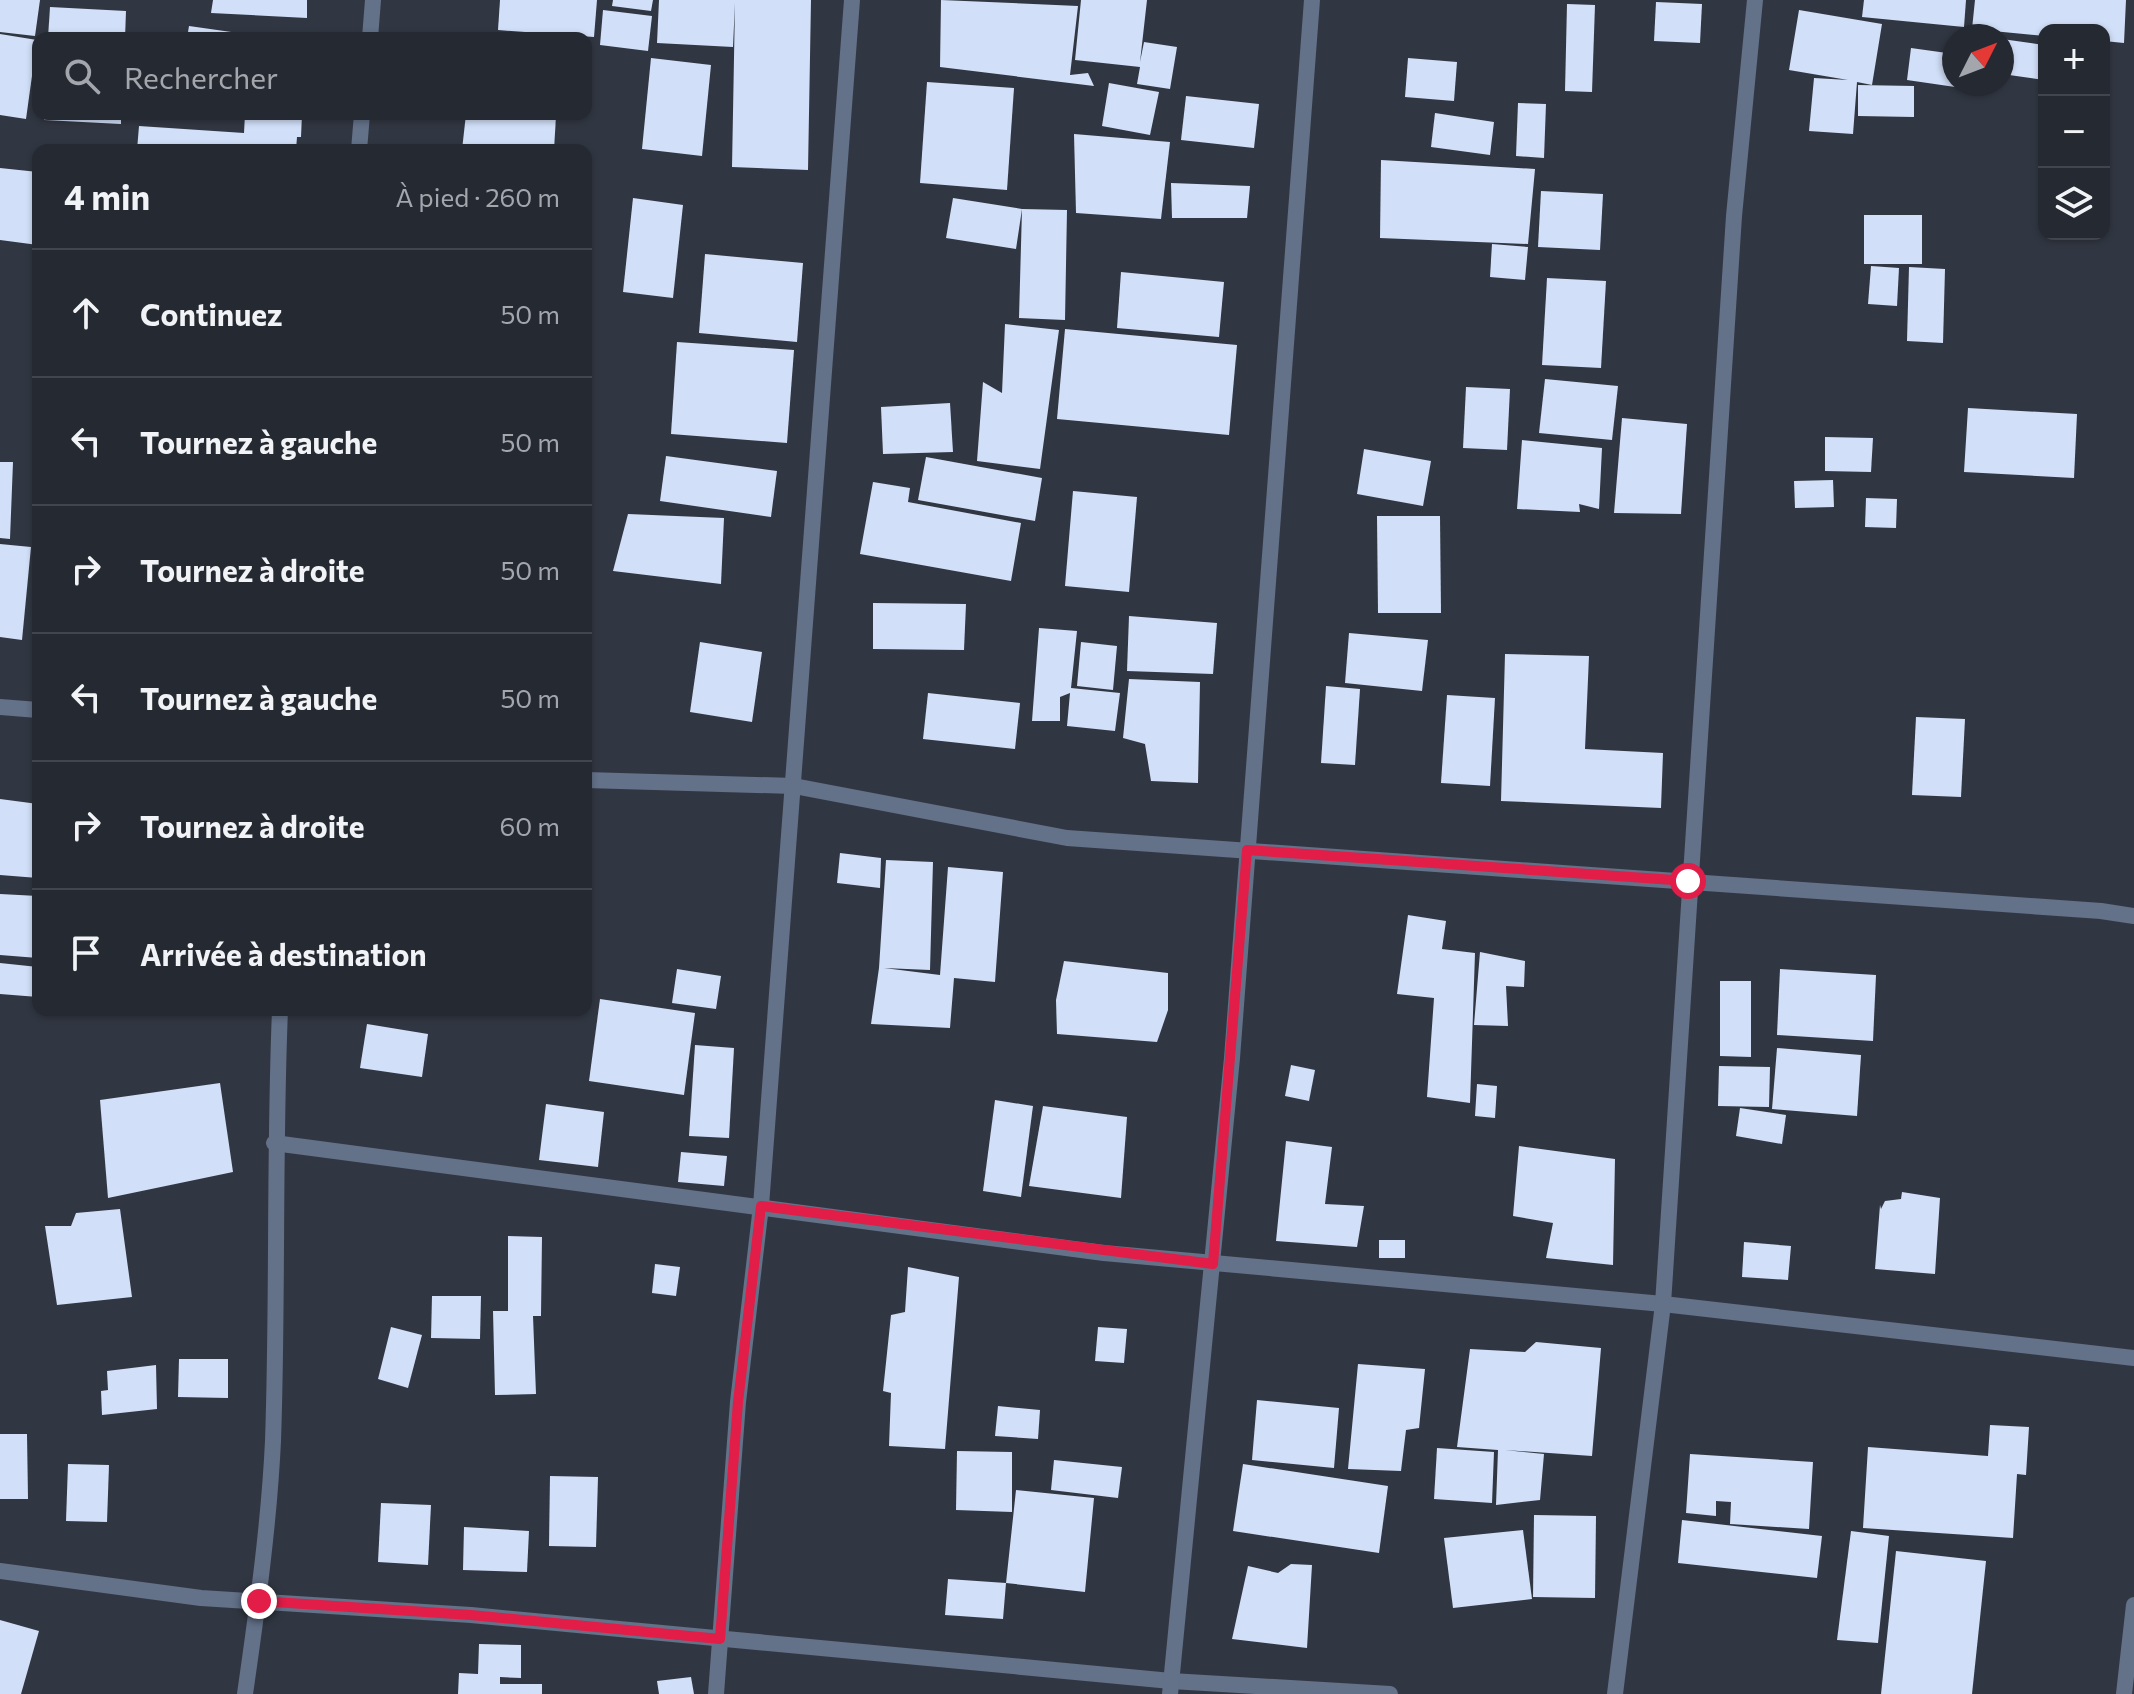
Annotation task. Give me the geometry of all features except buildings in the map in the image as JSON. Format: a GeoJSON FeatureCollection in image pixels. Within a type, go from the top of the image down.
{"type":"FeatureCollection","features":[{"type":"Feature","properties":{"kind":"street"},"geometry":{"type":"LineString","coordinates":[[370,32],[373,0]]}},
{"type":"Feature","properties":{"kind":"street"},"geometry":{"type":"LineString","coordinates":[[716,1694],[738,1402],[761,1206],[852,0]]}},
{"type":"Feature","properties":{"kind":"street"},"geometry":{"type":"LineString","coordinates":[[1171,1688],[1213,1264],[1312,0]]}},
{"type":"Feature","properties":{"kind":"street"},"geometry":{"type":"LineString","coordinates":[[1615,1694],[1663,1304],[1688,881],[1734,216],[1755,0]]}},
{"type":"Feature","properties":{"kind":"street"},"geometry":{"type":"LineString","coordinates":[[360,144],[362,120]]}},
{"type":"Feature","properties":{"kind":"street"},"geometry":{"type":"LineString","coordinates":[[0,707],[32,710]]}},
{"type":"Feature","properties":{"kind":"street"},"geometry":{"type":"LineString","coordinates":[[592,780],[794,786],[1067,838],[2101,911],[2134,916]]}},
{"type":"Feature","properties":{"kind":"street"},"geometry":{"type":"LineString","coordinates":[[245,1694],[259,1601],[273,1442],[274,1143],[280,1016]]}},
{"type":"Feature","properties":{"kind":"street"},"geometry":{"type":"LineString","coordinates":[[274,1143],[1213,1264],[1663,1304],[2134,1358]]}},
{"type":"Feature","properties":{"kind":"street"},"geometry":{"type":"LineString","coordinates":[[0,1571],[201,1598],[471,1615],[1171,1688],[1390,1694]]}},
{"type":"Feature","properties":{"kind":"street"},"geometry":{"type":"LineString","coordinates":[[2124,1694],[2134,1605]]}},
{"type":"Feature","properties":{"kind":"route"},"geometry":{"type":"LineString","coordinates":[[259,1601],[471,1615],[720,1639],[738,1402],[761,1206],[1104,1253],[1213,1264],[1247,850],[1688,881]]}}]}
